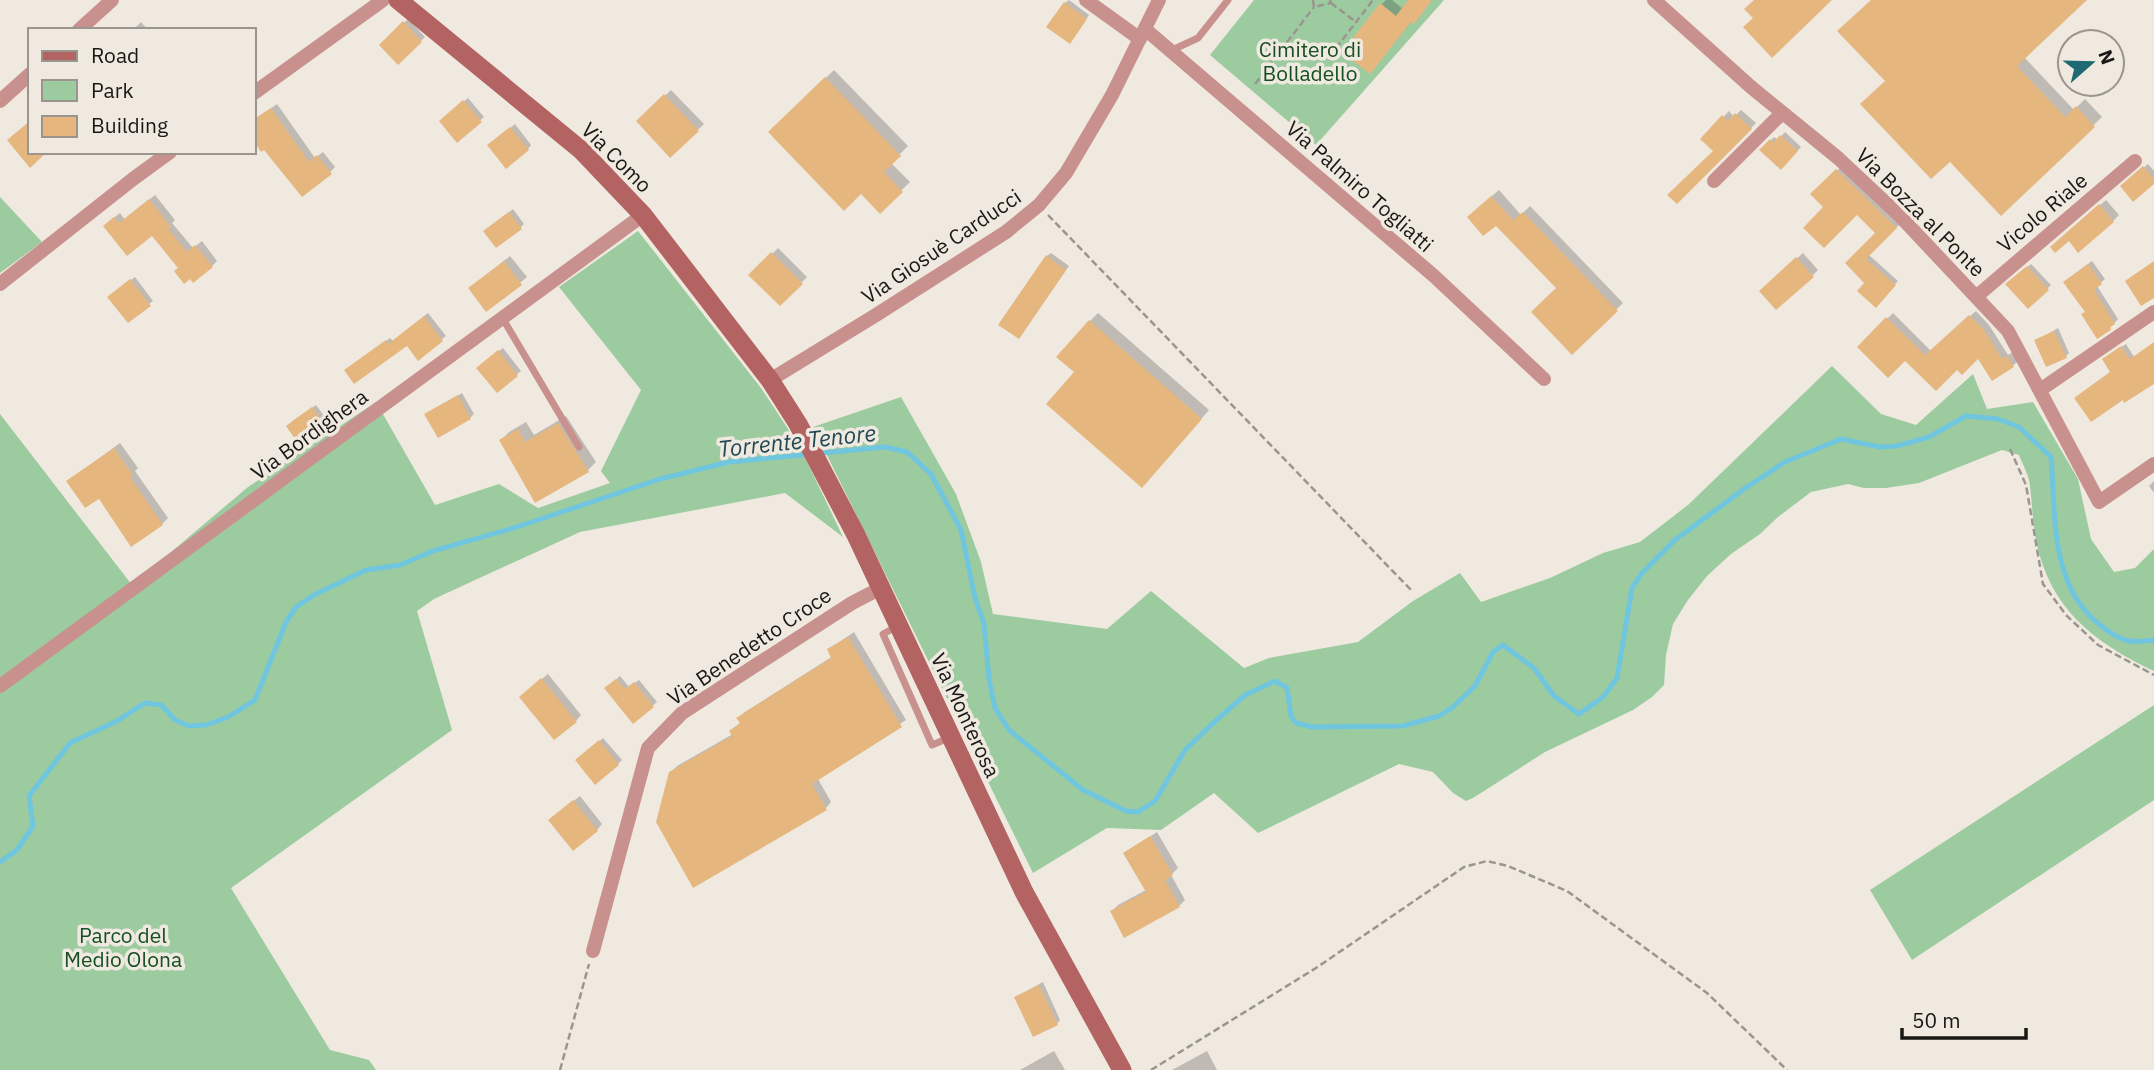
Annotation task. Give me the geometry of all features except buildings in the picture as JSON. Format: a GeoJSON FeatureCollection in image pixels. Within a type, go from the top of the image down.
{"type":"FeatureCollection","features":[{"type":"Feature","properties":{"kind":"main road","name":"Via Como"},"geometry":{"type":"LineString","coordinates":[[398,0],[581,150],[643,215],[770,380]]}},
{"type":"Feature","properties":{"kind":"main road","name":"Via Monterosa"},"geometry":{"type":"LineString","coordinates":[[770,380],[798,424],[831,486],[1024,892],[1122,1070]]}},
{"type":"Feature","properties":{"kind":"street"},"geometry":{"type":"LineString","coordinates":[[81,28],[112,0]]}},
{"type":"Feature","properties":{"kind":"street"},"geometry":{"type":"LineString","coordinates":[[256,92],[383,0]]}},
{"type":"Feature","properties":{"kind":"street","name":"Via Palmiro Togliatti"},"geometry":{"type":"LineString","coordinates":[[1086,0],[1170,51],[1434,276],[1544,379]]}},
{"type":"Feature","properties":{"kind":"street","name":"Via Giosuè Carducci"},"geometry":{"type":"LineString","coordinates":[[770,380],[1006,232],[1039,205],[1066,173],[1112,95],[1159,0]]}},
{"type":"Feature","properties":{"kind":"street","name":"Via Bozza al Ponte"},"geometry":{"type":"LineString","coordinates":[[1654,0],[1838,159],[1899,215],[1977,296],[2008,331],[2099,502],[2154,464]]}},
{"type":"Feature","properties":{"kind":"street"},"geometry":{"type":"LineString","coordinates":[[0,101],[28,76]]}},
{"type":"Feature","properties":{"kind":"street"},"geometry":{"type":"LineString","coordinates":[[1714,181],[1782,113]]}},
{"type":"Feature","properties":{"kind":"street"},"geometry":{"type":"LineString","coordinates":[[0,284],[167,154]]}},
{"type":"Feature","properties":{"kind":"street","name":"Vicolo Riale"},"geometry":{"type":"LineString","coordinates":[[1977,296],[2135,161]]}},
{"type":"Feature","properties":{"kind":"street","name":"Via Bordighera"},"geometry":{"type":"LineString","coordinates":[[0,686],[643,215]]}},
{"type":"Feature","properties":{"kind":"street"},"geometry":{"type":"LineString","coordinates":[[2040,390],[2154,312]]}},
{"type":"Feature","properties":{"kind":"street","name":"Via Benedetto Croce"},"geometry":{"type":"LineString","coordinates":[[593,951],[648,748],[682,713],[852,603],[881,588]]}},
{"type":"Feature","properties":{"kind":"lane"},"geometry":{"type":"LineString","coordinates":[[1170,51],[1198,38],[1228,0]]}},
{"type":"Feature","properties":{"kind":"lane"},"geometry":{"type":"LineString","coordinates":[[502,318],[579,447]]}},
{"type":"Feature","properties":{"kind":"path"},"geometry":{"type":"LineString","coordinates":[[1313,0],[1314,6]]}},
{"type":"Feature","properties":{"kind":"path"},"geometry":{"type":"LineString","coordinates":[[1336,48],[1373,0]]}},
{"type":"Feature","properties":{"kind":"path"},"geometry":{"type":"LineString","coordinates":[[1255,84],[1314,6],[1331,2],[1356,22]]}},
{"type":"Feature","properties":{"kind":"path"},"geometry":{"type":"LineString","coordinates":[[1039,205],[1412,591]]}},
{"type":"Feature","properties":{"kind":"path"},"geometry":{"type":"LineString","coordinates":[[2010,449],[2026,485],[2043,584],[2066,615],[2098,645],[2154,675]]}},
{"type":"Feature","properties":{"kind":"path"},"geometry":{"type":"LineString","coordinates":[[1151,1070],[1316,968],[1464,867],[1487,861],[1518,869],[1567,891],[1707,993],[1787,1070]]}},
{"type":"Feature","properties":{"kind":"path"},"geometry":{"type":"LineString","coordinates":[[560,1070],[593,951]]}},
{"type":"Feature","properties":{"kind":"green space","name":"Cimitero di Bolladello"},"geometry":{"type":"Polygon","coordinates":[[[1254,0],[1444,0],[1316,145],[1210,55],[1254,0]]]}},
{"type":"Feature","properties":{"kind":"green space"},"geometry":{"type":"Polygon","coordinates":[[[0,197],[42,242],[0,273],[0,197]]]}},
{"type":"Feature","properties":{"kind":"green space","name":"Parco del Medio Olona"},"geometry":{"type":"Polygon","coordinates":[[[638,231],[761,388],[800,447],[843,537],[785,493],[580,532],[434,599],[417,611],[452,730],[231,888],[330,1050],[369,1060],[376,1070],[0,1070],[0,414],[132,585],[248,487],[376,402],[435,505],[499,484],[538,508],[610,483],[601,471],[641,390],[559,287],[638,231]]]}},
{"type":"Feature","properties":{"kind":"green space"},"geometry":{"type":"Polygon","coordinates":[[[1832,366],[1881,414],[1916,425],[1973,374],[1987,409],[2033,402],[2078,479],[2091,539],[2114,572],[2135,568],[2154,549],[2154,671],[2092,633],[2061,601],[2041,559],[2027,474],[2019,455],[2002,450],[1919,483],[1886,488],[1864,488],[1848,484],[1811,492],[1731,554],[1707,576],[1688,600],[1673,624],[1666,655],[1664,685],[1652,697],[1633,710],[1545,752],[1473,798],[1466,801],[1453,793],[1433,772],[1399,764],[1258,833],[1214,793],[1161,830],[1107,828],[1033,873],[813,427],[901,397],[956,494],[981,562],[993,614],[1107,629],[1151,591],[1244,668],[1269,658],[1358,642],[1413,601],[1460,573],[1481,602],[1550,578],[1603,553],[1640,542],[1688,505],[1832,366]]]}},
{"type":"Feature","properties":{"kind":"green space"},"geometry":{"type":"Polygon","coordinates":[[[2154,705],[2154,800],[1912,960],[1870,890],[2154,705]]]}},
{"type":"Feature","properties":{"kind":"waterway","name":"Torrente Tenore"},"geometry":{"type":"LineString","coordinates":[[0,862],[17,850],[33,826],[29,796],[70,743],[117,721],[145,703],[161,705],[175,720],[189,726],[206,725],[228,717],[255,700],[286,622],[296,607],[314,595],[366,570],[400,565],[433,551],[517,527],[660,479],[729,462],[885,447],[907,452],[931,474],[961,530],[975,598],[984,624],[989,679],[995,708],[1009,730],[1083,790],[1126,811],[1138,812],[1155,801],[1185,750],[1245,695],[1275,681],[1287,688],[1291,716],[1296,723],[1312,727],[1403,726],[1439,716],[1453,707],[1475,686],[1493,652],[1503,645],[1534,668],[1554,696],[1579,714],[1603,697],[1617,678],[1632,588],[1642,573],[1675,540],[1785,462],[1841,439],[1880,447],[1897,446],[1929,437],[1966,416],[1998,419],[2019,427],[2051,457],[2058,548],[2063,570],[2072,590],[2083,609],[2113,635],[2138,642],[2154,640]]}}]}
